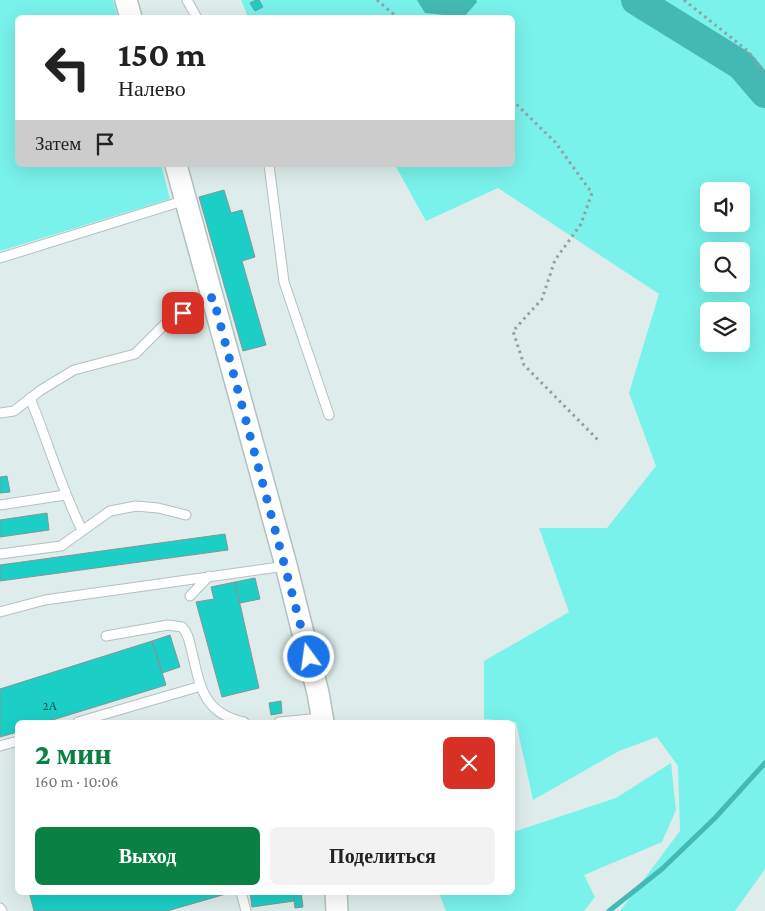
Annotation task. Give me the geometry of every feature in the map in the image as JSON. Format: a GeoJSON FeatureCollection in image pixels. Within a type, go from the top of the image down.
{"type":"FeatureCollection","features":[{"type":"Feature","properties":{"kind":"street"},"geometry":{"type":"LineString","coordinates":[[126,0],[130,15]]}},
{"type":"Feature","properties":{"kind":"street"},"geometry":{"type":"LineString","coordinates":[[177,167],[286,566],[318,693],[322,720]]}},
{"type":"Feature","properties":{"kind":"street"},"geometry":{"type":"LineString","coordinates":[[336,895],[337,911]]}},
{"type":"Feature","properties":{"kind":"lane"},"geometry":{"type":"LineString","coordinates":[[186,0],[195,15]]}},
{"type":"Feature","properties":{"kind":"lane"},"geometry":{"type":"LineString","coordinates":[[269,167],[284,282],[329,415]]}},
{"type":"Feature","properties":{"kind":"lane"},"geometry":{"type":"LineString","coordinates":[[0,258],[187,200]]}},
{"type":"Feature","properties":{"kind":"lane"},"geometry":{"type":"LineString","coordinates":[[0,413],[14,411],[30,398],[74,370],[135,354],[168,321],[213,297]]}},
{"type":"Feature","properties":{"kind":"lane"},"geometry":{"type":"LineString","coordinates":[[30,398],[59,474],[65,496],[82,530]]}},
{"type":"Feature","properties":{"kind":"lane"},"geometry":{"type":"LineString","coordinates":[[0,505],[65,496]]}},
{"type":"Feature","properties":{"kind":"lane"},"geometry":{"type":"LineString","coordinates":[[0,554],[61,546],[110,511],[136,506],[158,508],[186,515]]}},
{"type":"Feature","properties":{"kind":"lane"},"geometry":{"type":"LineString","coordinates":[[0,612],[46,600],[286,566]]}},
{"type":"Feature","properties":{"kind":"lane"},"geometry":{"type":"LineString","coordinates":[[190,596],[210,576]]}},
{"type":"Feature","properties":{"kind":"lane"},"geometry":{"type":"LineString","coordinates":[[106,636],[168,625],[182,627],[188,637],[204,697],[211,706],[225,717],[236,720]]}},
{"type":"Feature","properties":{"kind":"lane"},"geometry":{"type":"LineString","coordinates":[[85,720],[201,686]]}},
{"type":"Feature","properties":{"kind":"lane"},"geometry":{"type":"LineString","coordinates":[[0,746],[15,742]]}},
{"type":"Feature","properties":{"kind":"lane"},"geometry":{"type":"LineString","coordinates":[[242,895],[246,911]]}},
{"type":"Feature","properties":{"kind":"path"},"geometry":{"type":"LineString","coordinates":[[378,0],[395,15]]}},
{"type":"Feature","properties":{"kind":"path"},"geometry":{"type":"LineString","coordinates":[[684,0],[748,52],[765,73]]}},
{"type":"Feature","properties":{"kind":"path"},"geometry":{"type":"LineString","coordinates":[[515,103],[555,142],[592,193],[581,224],[555,260],[542,299],[513,331],[524,365],[598,440]]}},
{"type":"Feature","properties":{"kind":"shaded area"},"geometry":{"type":"Polygon","coordinates":[[[0,0],[113,0],[117,15],[15,15],[15,167],[162,167],[170,199],[0,251],[0,0]]]}},
{"type":"Feature","properties":{"kind":"shaded area"},"geometry":{"type":"Polygon","coordinates":[[[241,0],[765,0],[765,869],[735,911],[620,911],[680,831],[678,766],[657,737],[619,751],[533,800],[515,720],[484,719],[484,661],[569,612],[539,528],[607,528],[656,466],[629,393],[659,294],[498,188],[426,221],[396,167],[515,167],[515,15],[247,15],[241,0]]]}},
{"type":"Feature","properties":{"kind":"shaded area"},"geometry":{"type":"Polygon","coordinates":[[[417,0],[476,0],[477,2],[466,15],[425,13],[417,0]]]}},
{"type":"Feature","properties":{"kind":"shaded area"},"geometry":{"type":"Polygon","coordinates":[[[671,763],[676,810],[662,842],[584,875],[595,897],[584,911],[446,911],[440,895],[515,895],[515,831],[616,798],[671,763]]]}},
{"type":"Feature","properties":{"kind":"building"},"geometry":{"type":"Polygon","coordinates":[[[259,0],[263,7],[255,11],[250,3],[259,0]]]}},
{"type":"Feature","properties":{"kind":"building"},"geometry":{"type":"Polygon","coordinates":[[[224,190],[231,213],[242,210],[255,257],[242,261],[266,345],[243,351],[199,197],[224,190]]]}},
{"type":"Feature","properties":{"kind":"building"},"geometry":{"type":"Polygon","coordinates":[[[7,476],[10,492],[0,493],[0,477],[7,476]]]}},
{"type":"Feature","properties":{"kind":"building"},"geometry":{"type":"Polygon","coordinates":[[[47,513],[49,530],[0,537],[0,520],[47,513]]]}},
{"type":"Feature","properties":{"kind":"building"},"geometry":{"type":"Polygon","coordinates":[[[225,534],[228,550],[0,581],[0,565],[225,534]]]}},
{"type":"Feature","properties":{"kind":"building"},"geometry":{"type":"Polygon","coordinates":[[[255,578],[260,599],[240,603],[235,582],[255,578]]]}},
{"type":"Feature","properties":{"kind":"building"},"geometry":{"type":"Polygon","coordinates":[[[235,582],[259,688],[222,697],[196,602],[214,599],[211,587],[235,582]]]}},
{"type":"Feature","properties":{"kind":"building"},"geometry":{"type":"Polygon","coordinates":[[[170,635],[180,667],[162,673],[152,641],[170,635]]]}},
{"type":"Feature","properties":{"kind":"building"},"geometry":{"type":"Polygon","coordinates":[[[152,641],[166,685],[52,720],[15,720],[15,733],[0,737],[0,689],[152,641]]]}},
{"type":"Feature","properties":{"kind":"building"},"geometry":{"type":"Polygon","coordinates":[[[281,701],[282,713],[271,715],[269,703],[281,701]]]}},
{"type":"Feature","properties":{"kind":"building"},"geometry":{"type":"Polygon","coordinates":[[[30,895],[223,895],[167,911],[34,911],[30,895]]]}},
{"type":"Feature","properties":{"kind":"building"},"geometry":{"type":"Polygon","coordinates":[[[250,895],[293,895],[294,901],[252,907],[250,895]]]}},
{"type":"Feature","properties":{"kind":"building"},"geometry":{"type":"Polygon","coordinates":[[[293,895],[301,895],[303,907],[295,908],[293,895]]]}},
{"type":"Feature","properties":{"kind":"waterway"},"geometry":{"type":"LineString","coordinates":[[636,0],[741,65],[765,93]]}},
{"type":"Feature","properties":{"kind":"waterway"},"geometry":{"type":"LineString","coordinates":[[609,911],[662,869],[715,818],[765,763]]}},
{"type":"Feature","properties":{"kind":"route"},"geometry":{"type":"LineString","coordinates":[[183,313],[213,297],[309,657]]}}]}
